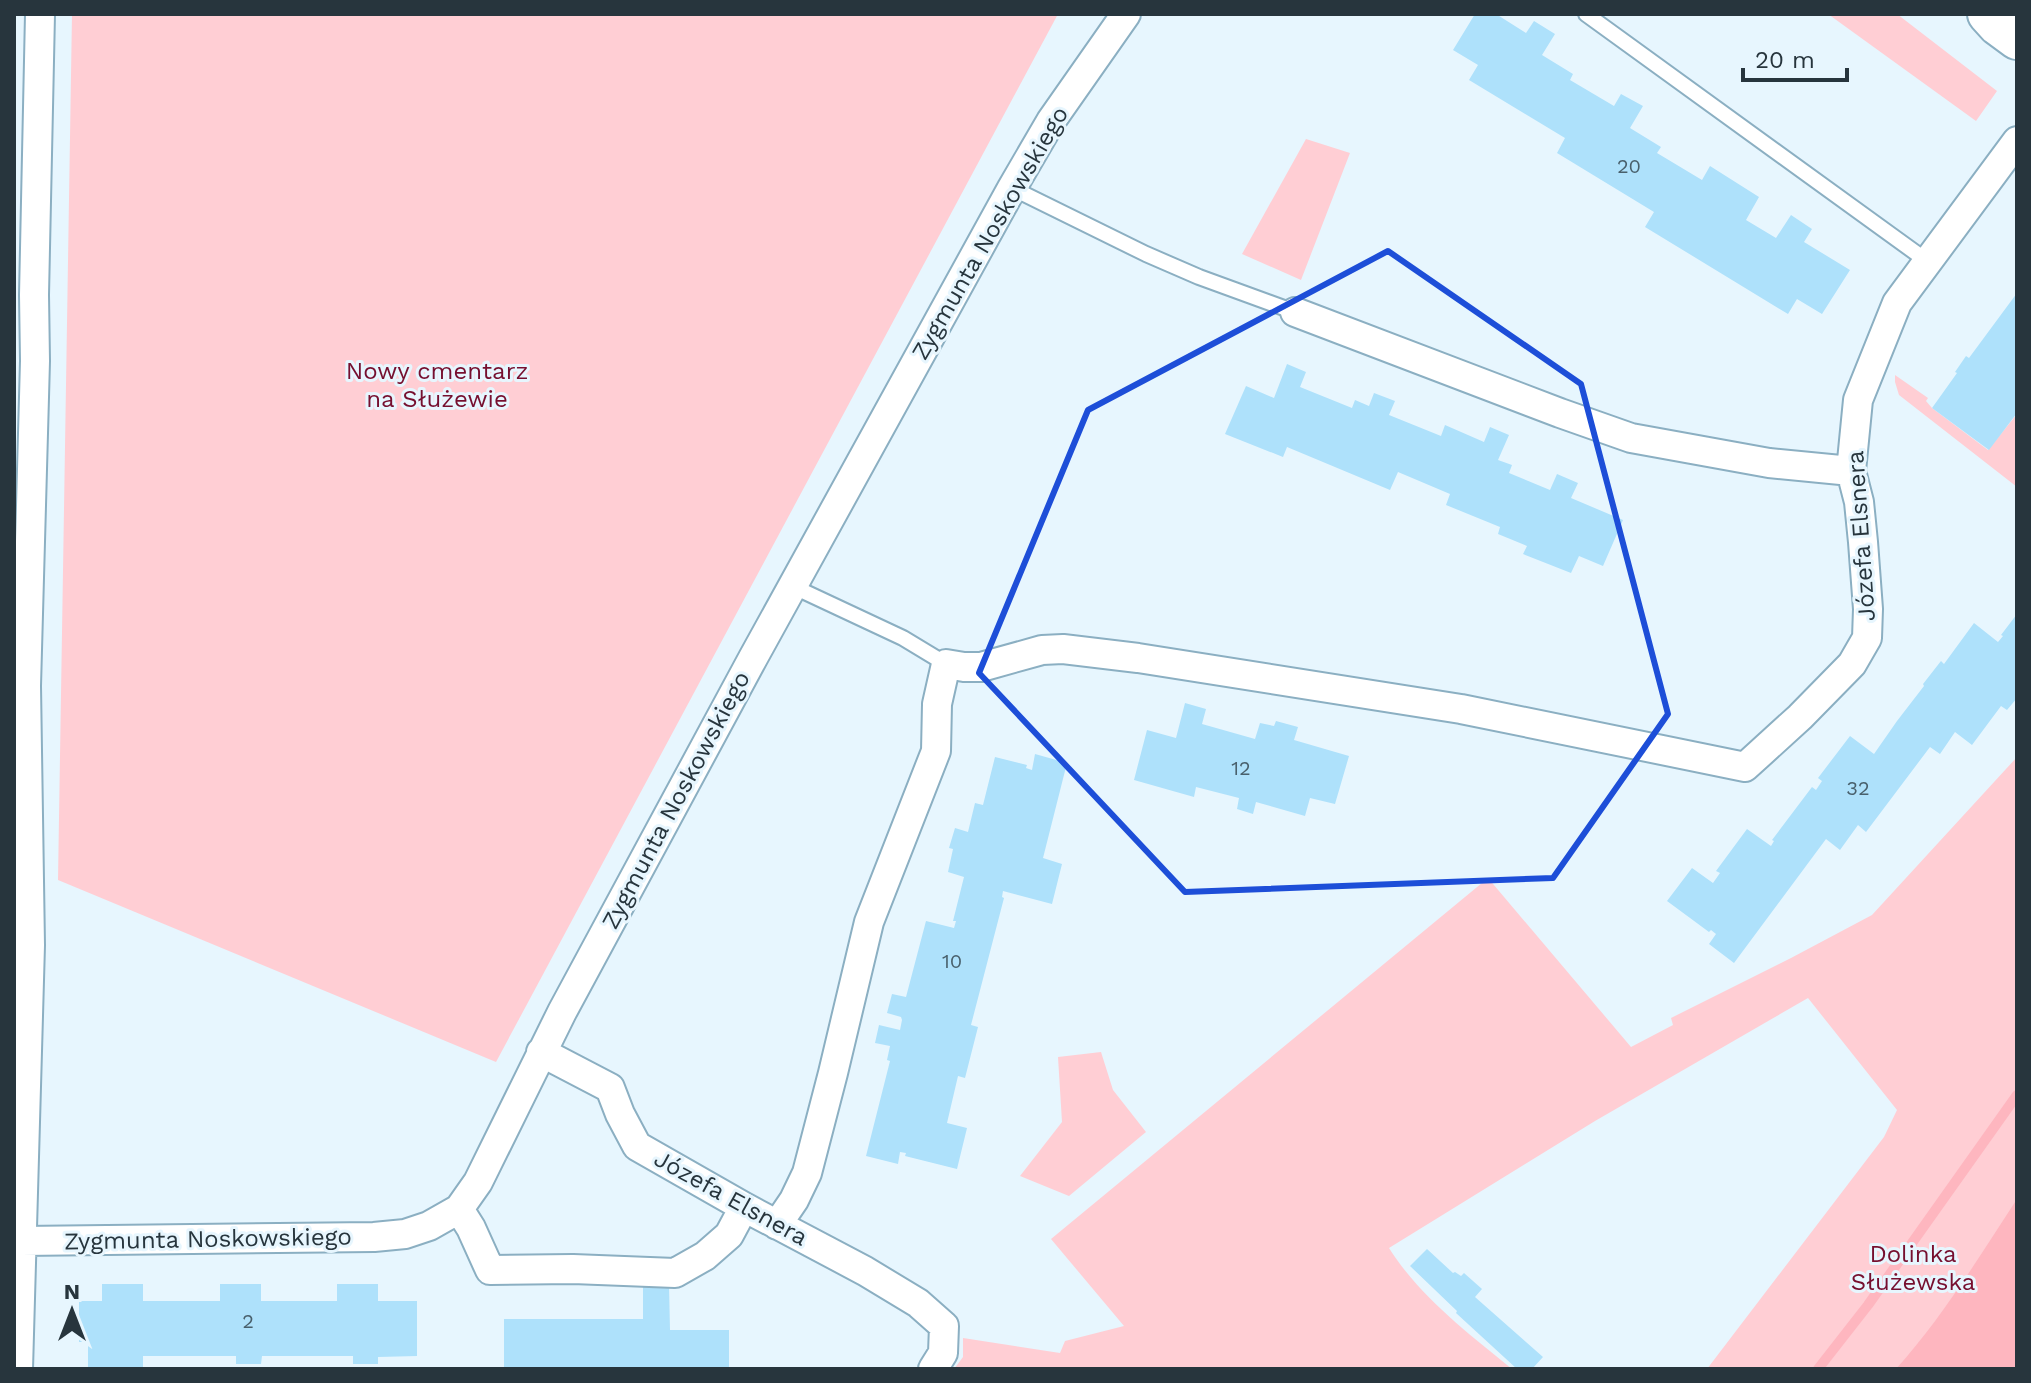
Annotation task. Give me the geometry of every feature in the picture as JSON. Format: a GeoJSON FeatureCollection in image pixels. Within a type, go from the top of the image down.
{"type":"FeatureCollection","features":[{"type":"Feature","properties":{"kind":"street"},"geometry":{"type":"LineString","coordinates":[[18,1369],[22,1241],[20,1061],[30,945],[20,686],[35,361],[40,14]]}},
{"type":"Feature","properties":{"kind":"street","name":"Zygmunta Noskowskiego"},"geometry":{"type":"LineString","coordinates":[[22,1241],[374,1237],[405,1234],[429,1226],[459,1209],[478,1182],[541,1052],[792,586],[1012,188],[1051,121],[1126,14]]}},
{"type":"Feature","properties":{"kind":"street","name":"Józefa Elsnera"},"geometry":{"type":"LineString","coordinates":[[946,664],[981,667],[1042,650],[1070,649],[1164,661],[1461,709],[1745,767],[1852,664],[1867,638],[1868,609],[1859,502],[1851,471],[1858,400],[1897,303],[2017,141]]}},
{"type":"Feature","properties":{"kind":"street"},"geometry":{"type":"LineString","coordinates":[[1295,312],[1631,438],[1769,463],[1851,471]]}},
{"type":"Feature","properties":{"kind":"street"},"geometry":{"type":"LineString","coordinates":[[777,1225],[807,1173],[869,922],[936,751],[937,704],[946,664]]}},
{"type":"Feature","properties":{"kind":"street","name":"Józefa Elsnera"},"geometry":{"type":"LineString","coordinates":[[541,1052],[610,1088],[637,1146],[918,1303],[944,1326],[943,1353],[933,1369]]}},
{"type":"Feature","properties":{"kind":"street"},"geometry":{"type":"LineString","coordinates":[[459,1209],[490,1270],[675,1273],[705,1256],[729,1235],[744,1207]]}},
{"type":"Feature","properties":{"kind":"lane"},"geometry":{"type":"LineString","coordinates":[[1586,14],[1927,261]]}},
{"type":"Feature","properties":{"kind":"lane"},"geometry":{"type":"LineString","coordinates":[[1012,188],[1159,260],[1295,312]]}},
{"type":"Feature","properties":{"kind":"lane"},"geometry":{"type":"LineString","coordinates":[[792,586],[903,638],[946,664]]}},
{"type":"Feature","properties":{"kind":"highlighted area"},"geometry":{"type":"Polygon","coordinates":[[[1388,251],[1581,384],[1668,714],[1553,878],[1185,892],[979,673],[1088,410],[1388,251]]]}},
{"type":"Feature","properties":{"kind":"green space","name":"Nowy cmentarz na Służewie"},"geometry":{"type":"Polygon","coordinates":[[[72,14],[1058,14],[496,1062],[58,880],[72,14]]]}},
{"type":"Feature","properties":{"kind":"green space"},"geometry":{"type":"Polygon","coordinates":[[[1828,14],[1897,14],[1997,91],[1976,121],[1828,14]]]}},
{"type":"Feature","properties":{"kind":"green space"},"geometry":{"type":"Polygon","coordinates":[[[1306,139],[1350,153],[1301,280],[1242,254],[1306,139]]]}},
{"type":"Feature","properties":{"kind":"green space"},"geometry":{"type":"Polygon","coordinates":[[[1895,375],[1928,398],[1926,401],[1932,408],[1988,450],[2017,414],[2017,487],[1899,395],[1895,375]]]}},
{"type":"Feature","properties":{"kind":"green space","name":"Dolinka Służewska"},"geometry":{"type":"Polygon","coordinates":[[[2017,757],[2017,1369],[1707,1369],[1884,1137],[1897,1110],[1808,998],[1595,1121],[1389,1248],[1430,1298],[1512,1369],[954,1369],[963,1357],[963,1338],[1060,1353],[1065,1341],[1124,1326],[1051,1239],[1488,878],[1631,1047],[1673,1025],[1671,1018],[1872,915],[2017,757]]]}},
{"type":"Feature","properties":{"kind":"green space"},"geometry":{"type":"Polygon","coordinates":[[[1101,1052],[1113,1090],[1146,1132],[1069,1196],[1020,1176],[1062,1122],[1058,1057],[1101,1052]]]}},
{"type":"Feature","properties":{"kind":"shaded area"},"geometry":{"type":"Polygon","coordinates":[[[2017,1199],[2017,1369],[1896,1369],[1944,1308],[2017,1199]]]}},
{"type":"Feature","properties":{"kind":"building"},"geometry":{"type":"Polygon","coordinates":[[[1475,14],[1496,14],[1526,33],[1534,21],[1555,34],[1542,55],[1573,74],[1570,80],[1614,106],[1621,94],[1643,106],[1630,128],[1661,147],[1657,153],[1702,180],[1710,166],[1759,197],[1746,220],[1776,238],[1791,215],[1812,229],[1804,242],[1850,270],[1822,314],[1797,299],[1788,314],[1645,227],[1654,212],[1557,153],[1565,138],[1469,80],[1478,65],[1453,50],[1475,14]]]}},
{"type":"Feature","properties":{"kind":"building"},"geometry":{"type":"Polygon","coordinates":[[[2017,293],[2017,413],[1989,450],[1932,408],[1966,356],[1969,358],[2017,293]]]}},
{"type":"Feature","properties":{"kind":"building"},"geometry":{"type":"Polygon","coordinates":[[[1287,364],[1306,372],[1300,387],[1352,408],[1355,400],[1369,406],[1374,393],[1395,401],[1389,415],[1441,436],[1445,425],[1484,442],[1490,427],[1509,435],[1498,460],[1512,465],[1509,473],[1550,490],[1557,474],[1578,483],[1571,498],[1623,520],[1603,566],[1579,556],[1571,573],[1523,554],[1527,546],[1498,534],[1500,527],[1446,505],[1450,494],[1398,472],[1390,490],[1287,447],[1283,457],[1225,434],[1246,386],[1274,398],[1287,364]]]}},
{"type":"Feature","properties":{"kind":"building"},"geometry":{"type":"Polygon","coordinates":[[[2017,614],[2017,698],[2007,710],[2001,706],[1972,745],[1955,732],[1940,754],[1930,747],[1866,832],[1858,825],[1840,850],[1826,839],[1734,963],[1709,944],[1716,934],[1667,901],[1692,868],[1713,883],[1720,873],[1716,871],[1747,829],[1771,846],[1772,840],[1812,787],[1816,790],[1822,781],[1818,778],[1850,736],[1874,754],[1923,684],[1941,661],[1944,664],[1974,623],[1998,642],[2017,614]]]}},
{"type":"Feature","properties":{"kind":"building"},"geometry":{"type":"Polygon","coordinates":[[[1185,703],[1206,709],[1202,724],[1255,739],[1260,723],[1274,726],[1276,721],[1298,727],[1294,740],[1349,756],[1335,804],[1310,798],[1305,816],[1256,802],[1253,814],[1237,809],[1239,798],[1196,787],[1194,797],[1134,780],[1147,730],[1176,738],[1185,703]]]}},
{"type":"Feature","properties":{"kind":"building"},"geometry":{"type":"Polygon","coordinates":[[[1035,754],[1067,763],[1043,858],[1062,864],[1052,904],[1003,891],[1004,898],[971,1025],[978,1027],[965,1078],[958,1076],[947,1123],[967,1128],[957,1169],[905,1156],[906,1153],[900,1152],[898,1164],[866,1156],[890,1061],[887,1060],[890,1046],[875,1043],[879,1025],[900,1030],[901,1017],[887,1013],[892,994],[906,997],[926,921],[954,928],[956,921],[953,921],[964,877],[948,872],[953,849],[949,848],[955,828],[968,832],[975,803],[983,805],[995,757],[1027,765],[1026,768],[1032,770],[1035,754]]]}},
{"type":"Feature","properties":{"kind":"building"},"geometry":{"type":"Polygon","coordinates":[[[1427,1249],[1453,1273],[1461,1276],[1464,1273],[1482,1289],[1475,1297],[1543,1357],[1532,1369],[1517,1369],[1410,1266],[1427,1249]]]}},
{"type":"Feature","properties":{"kind":"building"},"geometry":{"type":"Polygon","coordinates":[[[102,1284],[143,1284],[143,1301],[220,1301],[220,1284],[261,1284],[261,1301],[337,1301],[337,1284],[378,1284],[378,1301],[417,1301],[417,1356],[378,1357],[378,1364],[353,1364],[353,1356],[262,1356],[261,1364],[236,1364],[236,1356],[143,1356],[143,1369],[88,1369],[88,1342],[79,1342],[79,1301],[102,1301],[102,1284]]]}},
{"type":"Feature","properties":{"kind":"building"},"geometry":{"type":"Polygon","coordinates":[[[643,1284],[669,1284],[670,1330],[729,1330],[729,1369],[504,1369],[504,1319],[643,1319],[643,1284]]]}},
{"type":"Feature","properties":{"kind":"waterway"},"geometry":{"type":"LineString","coordinates":[[1818,1369],[1868,1305],[2017,1095]]}}]}
